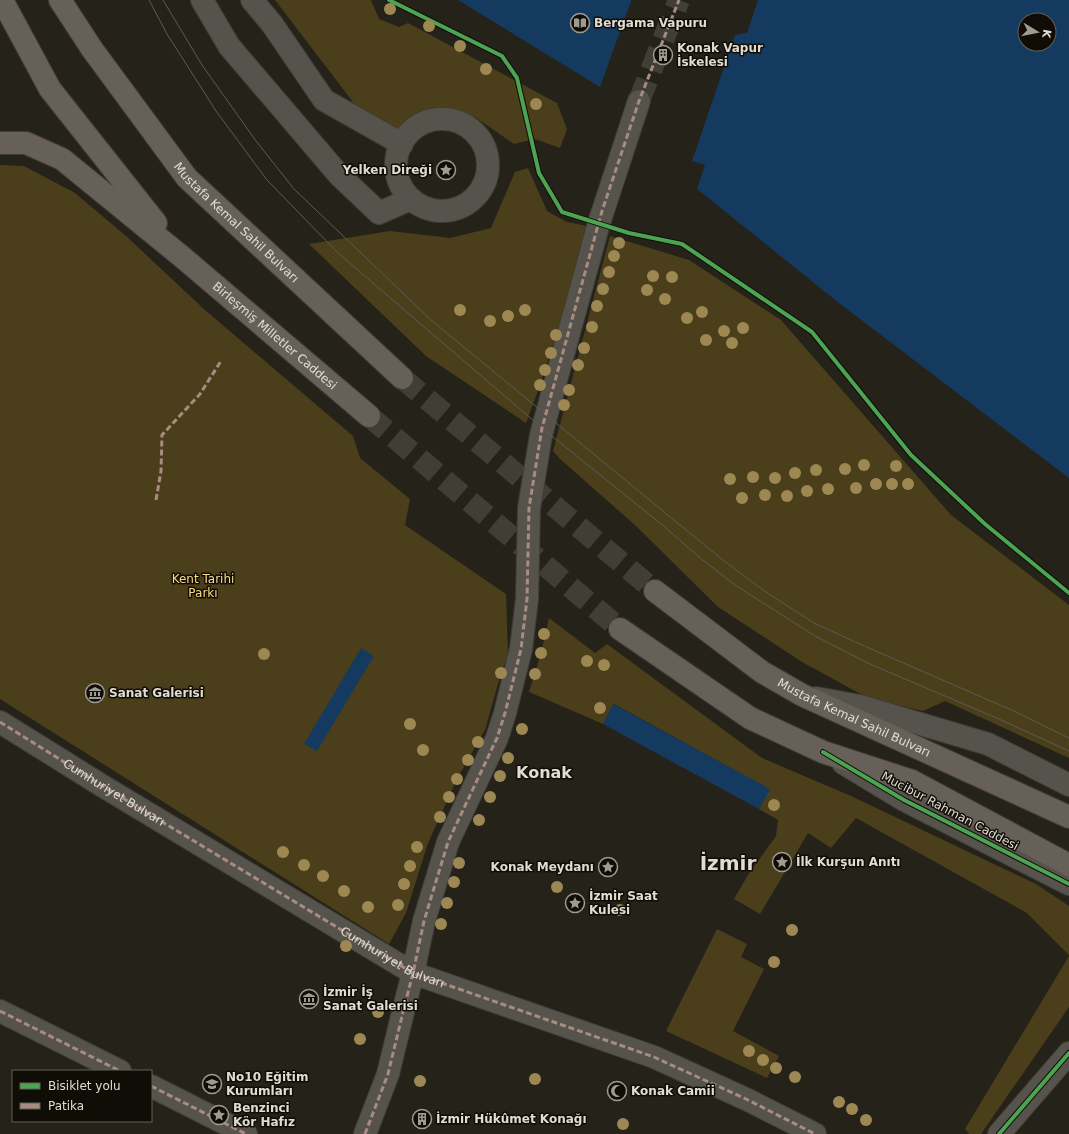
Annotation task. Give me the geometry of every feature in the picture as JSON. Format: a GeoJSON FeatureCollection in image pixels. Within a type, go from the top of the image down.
{"type":"FeatureCollection","features":[{"type":"Feature","properties":{"kind":"main road"},"geometry":{"type":"LineString","coordinates":[[2,0],[50,89],[181,256]]}},
{"type":"Feature","properties":{"kind":"main road","name":"Mustafa Kemal Sahil Bulvarı"},"geometry":{"type":"LineString","coordinates":[[60,0],[92,49],[187,178],[402,378]]}},
{"type":"Feature","properties":{"kind":"main road","name":"Mustafa Kemal Sahil Bulvarı"},"geometry":{"type":"LineString","coordinates":[[71,0],[92,49]]}},
{"type":"Feature","properties":{"kind":"main road"},"geometry":{"type":"LineString","coordinates":[[0,143],[26,144],[62,159],[181,256]]}},
{"type":"Feature","properties":{"kind":"main road","name":"Birleşmiş Milletler Caddesi"},"geometry":{"type":"LineString","coordinates":[[181,256],[369,416]]}},
{"type":"Feature","properties":{"kind":"main road","name":"Mustafa Kemal Sahil Bulvarı"},"geometry":{"type":"LineString","coordinates":[[655,591],[762,672],[802,695],[1069,817]]}},
{"type":"Feature","properties":{"kind":"main road"},"geometry":{"type":"LineString","coordinates":[[620,629],[750,718],[823,752],[912,781],[1069,865]]}},
{"type":"Feature","properties":{"kind":"street"},"geometry":{"type":"LineString","coordinates":[[202,0],[228,46],[339,175],[380,212],[411,199]]}},
{"type":"Feature","properties":{"kind":"street"},"geometry":{"type":"LineString","coordinates":[[252,0],[272,24],[324,100],[402,144]]}},
{"type":"Feature","properties":{"kind":"street"},"geometry":{"type":"LineString","coordinates":[[365,1134],[388,1074],[413,973],[424,921],[448,842],[497,738],[510,695],[521,649],[527,600],[529,508],[541,435],[599,223],[639,101]]}},
{"type":"Feature","properties":{"kind":"street"},"geometry":{"type":"LineString","coordinates":[[438,119],[454,120],[467,127],[479,137],[486,150],[488,166],[486,181],[478,194],[467,204],[453,210],[438,211],[423,207],[411,199],[402,187],[397,173],[397,158],[402,144],[411,131],[424,123],[438,119]]}},
{"type":"Feature","properties":{"kind":"street"},"geometry":{"type":"LineString","coordinates":[[802,695],[860,706],[988,744],[1069,785]]}},
{"type":"Feature","properties":{"kind":"street","name":"Cumhuriyet Bulvarı"},"geometry":{"type":"LineString","coordinates":[[0,722],[413,973],[654,1057],[748,1100],[815,1134]]}},
{"type":"Feature","properties":{"kind":"street","name":"Mucibur Rahman Caddesi"},"geometry":{"type":"LineString","coordinates":[[823,752],[904,800],[1069,884]]}},
{"type":"Feature","properties":{"kind":"street"},"geometry":{"type":"LineString","coordinates":[[0,1011],[118,1070]]}},
{"type":"Feature","properties":{"kind":"street"},"geometry":{"type":"LineString","coordinates":[[1000,1134],[1069,1054]]}},
{"type":"Feature","properties":{"kind":"street"},"geometry":{"type":"LineString","coordinates":[[152,1087],[246,1134]]}},
{"type":"Feature","properties":{"kind":"green space"},"geometry":{"type":"Polygon","coordinates":[[[275,0],[371,0],[379,19],[399,27],[408,23],[557,103],[567,129],[560,148],[535,139],[514,144],[475,117],[443,113],[425,119],[407,129],[394,132],[369,123],[275,0]]]}},
{"type":"Feature","properties":{"kind":"green space","name":"Kent Tarihi Parkı"},"geometry":{"type":"Polygon","coordinates":[[[0,165],[24,166],[75,193],[126,236],[205,310],[353,436],[360,458],[410,499],[405,525],[506,594],[508,656],[501,673],[485,730],[457,779],[428,843],[406,913],[389,944],[0,699],[0,165]]]}},
{"type":"Feature","properties":{"kind":"green space"},"geometry":{"type":"Polygon","coordinates":[[[528,168],[547,211],[567,222],[592,227],[526,423],[426,356],[309,244],[390,231],[450,238],[491,228],[515,172],[528,168]]]}},
{"type":"Feature","properties":{"kind":"green space"},"geometry":{"type":"Polygon","coordinates":[[[610,236],[689,260],[781,320],[951,515],[1069,605],[1069,758],[945,701],[923,711],[868,698],[802,662],[718,607],[636,526],[559,458],[553,451],[610,236]]]}},
{"type":"Feature","properties":{"kind":"green space"},"geometry":{"type":"Polygon","coordinates":[[[549,618],[595,653],[607,644],[762,758],[851,796],[1036,884],[1069,906],[1069,955],[1027,913],[856,818],[831,848],[808,833],[760,914],[734,899],[748,875],[776,836],[778,820],[759,809],[769,789],[614,704],[603,724],[529,692],[541,653],[549,618]]]}},
{"type":"Feature","properties":{"kind":"green space"},"geometry":{"type":"Polygon","coordinates":[[[717,929],[747,944],[741,957],[764,969],[733,1031],[779,1056],[767,1078],[666,1031],[717,929]]]}},
{"type":"Feature","properties":{"kind":"green space"},"geometry":{"type":"Polygon","coordinates":[[[1069,956],[1069,1007],[981,1134],[969,1134],[965,1129],[1069,956]]]}},
{"type":"Feature","properties":{"kind":"water"},"geometry":{"type":"Polygon","coordinates":[[[458,0],[631,0],[631,1],[600,87],[458,0]]]}},
{"type":"Feature","properties":{"kind":"water"},"geometry":{"type":"Polygon","coordinates":[[[758,0],[1069,0],[1069,478],[839,303],[697,189],[705,165],[692,161],[735,35],[747,33],[758,0]]]}},
{"type":"Feature","properties":{"kind":"water"},"geometry":{"type":"Polygon","coordinates":[[[361,648],[374,656],[317,751],[304,744],[361,648]]]}},
{"type":"Feature","properties":{"kind":"water"},"geometry":{"type":"Polygon","coordinates":[[[613,704],[770,789],[759,809],[603,724],[613,704]]]}},
{"type":"Feature","properties":{"kind":"tunnel"},"geometry":{"type":"LineString","coordinates":[[639,101],[679,0]]}},
{"type":"Feature","properties":{"kind":"tunnel"},"geometry":{"type":"LineString","coordinates":[[402,378],[655,591]]}},
{"type":"Feature","properties":{"kind":"tunnel"},"geometry":{"type":"LineString","coordinates":[[369,416],[620,629]]}},
{"type":"Feature","properties":{"kind":"tram line"},"geometry":{"type":"LineString","coordinates":[[149,0],[167,34],[216,111],[267,180],[337,252],[542,428],[666,528],[699,557],[735,585],[815,636],[872,665],[999,719],[1069,751]]}},
{"type":"Feature","properties":{"kind":"tram line"},"geometry":{"type":"LineString","coordinates":[[163,0],[202,65],[256,141],[294,189],[431,320],[675,521],[728,564],[766,592],[814,623],[1016,712],[1069,738]]}},
{"type":"Feature","properties":{"kind":"marked path"},"geometry":{"type":"LineString","coordinates":[[365,1134],[388,1074],[413,973],[424,921],[448,842],[497,738],[505,713],[521,649],[527,599],[529,508],[542,428],[602,211],[639,101],[679,0]]}},
{"type":"Feature","properties":{"kind":"marked path"},"geometry":{"type":"LineString","coordinates":[[156,500],[161,471],[162,435],[200,394],[221,361]]}},
{"type":"Feature","properties":{"kind":"marked path"},"geometry":{"type":"LineString","coordinates":[[0,722],[101,785],[413,973],[654,1057],[748,1100],[815,1134]]}},
{"type":"Feature","properties":{"kind":"marked path"},"geometry":{"type":"LineString","coordinates":[[0,1011],[118,1070]]}},
{"type":"Feature","properties":{"kind":"marked path"},"geometry":{"type":"LineString","coordinates":[[152,1087],[246,1134]]}},
{"type":"Feature","properties":{"kind":"cycle path"},"geometry":{"type":"LineString","coordinates":[[389,0],[502,56],[517,78],[539,173],[562,212],[629,233],[682,244],[812,332],[911,455],[985,524],[1069,593]]}},
{"type":"Feature","properties":{"kind":"cycle path"},"geometry":{"type":"LineString","coordinates":[[823,752],[904,800],[1069,884]]}},
{"type":"Feature","properties":{"kind":"cycle path"},"geometry":{"type":"LineString","coordinates":[[999,1134],[1069,1053]]}},
{"type":"Feature","properties":{"kind":"place","name":"Bergama Vapuru"},"geometry":{"type":"Point","coordinates":[580,23]}},
{"type":"Feature","properties":{"kind":"place","name":"Konak Vapur İskelesi"},"geometry":{"type":"Point","coordinates":[663,55]}},
{"type":"Feature","properties":{"kind":"place","name":"Yelken Direği"},"geometry":{"type":"Point","coordinates":[446,170]}},
{"type":"Feature","properties":{"kind":"place","name":"Sanat Galerisi"},"geometry":{"type":"Point","coordinates":[95,693]}},
{"type":"Feature","properties":{"kind":"place","name":"İlk Kurşun Anıtı"},"geometry":{"type":"Point","coordinates":[782,862]}},
{"type":"Feature","properties":{"kind":"place","name":"Konak Meydanı"},"geometry":{"type":"Point","coordinates":[608,867]}},
{"type":"Feature","properties":{"kind":"place","name":"İzmir Saat Kulesi"},"geometry":{"type":"Point","coordinates":[575,903]}},
{"type":"Feature","properties":{"kind":"place","name":"İzmir İş Sanat Galerisi"},"geometry":{"type":"Point","coordinates":[309,999]}},
{"type":"Feature","properties":{"kind":"place","name":"No10 Eğitim Kurumları"},"geometry":{"type":"Point","coordinates":[212,1084]}},
{"type":"Feature","properties":{"kind":"place","name":"Konak Camii"},"geometry":{"type":"Point","coordinates":[617,1091]}},
{"type":"Feature","properties":{"kind":"place","name":"Benzinci Kör Hafız"},"geometry":{"type":"Point","coordinates":[219,1115]}},
{"type":"Feature","properties":{"kind":"place","name":"İzmir Hükûmet Konağı"},"geometry":{"type":"Point","coordinates":[422,1119]}},
{"type":"Feature","properties":{"kind":"district","name":"Konak"},"geometry":{"type":"Point","coordinates":[544,772]}},
{"type":"Feature","properties":{"kind":"district","name":"İzmir"},"geometry":{"type":"Point","coordinates":[728,863]}}]}
